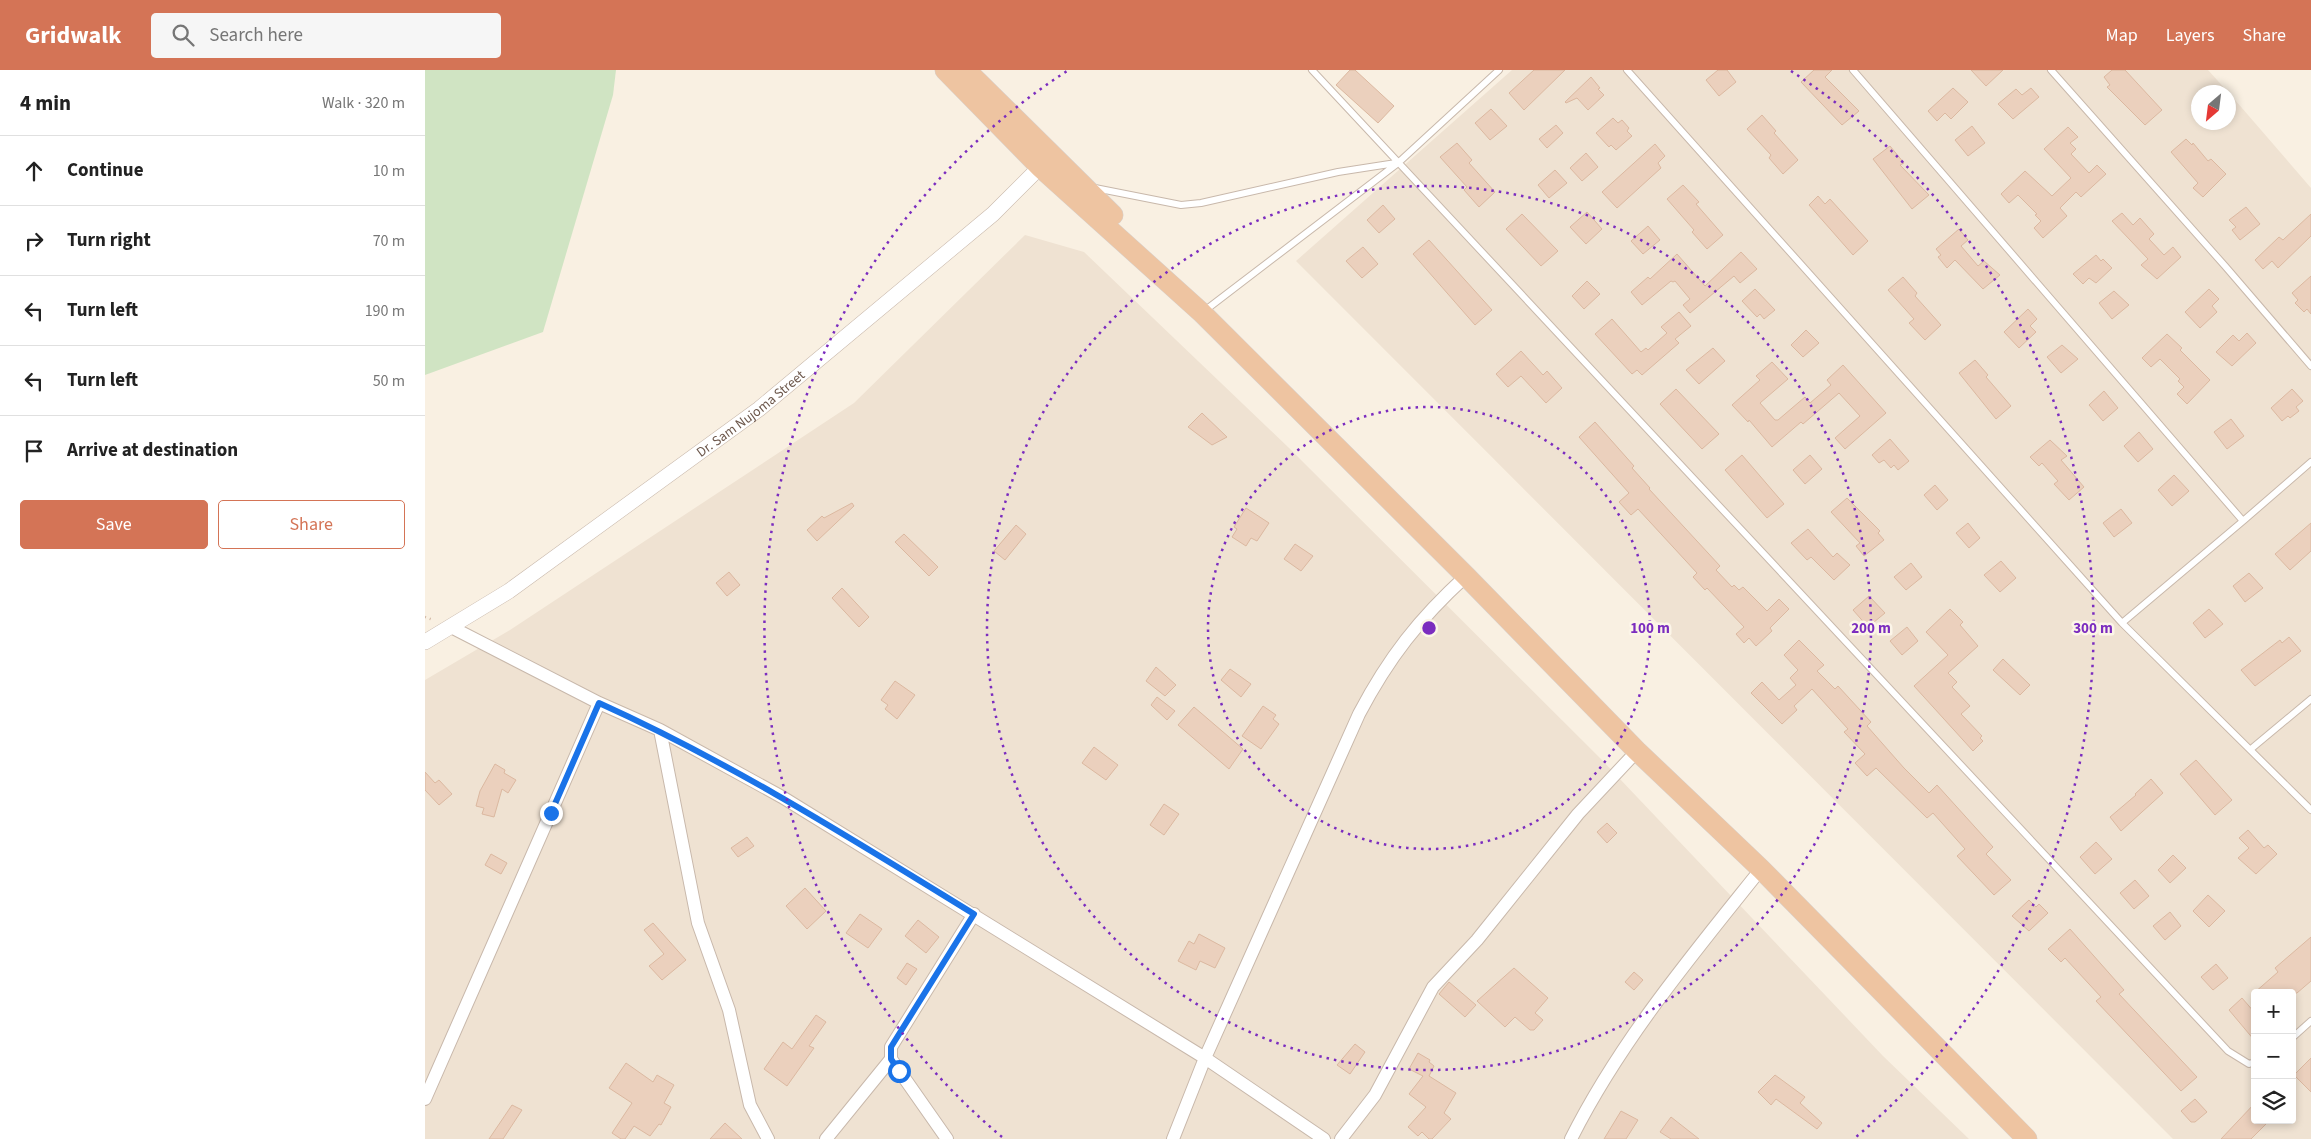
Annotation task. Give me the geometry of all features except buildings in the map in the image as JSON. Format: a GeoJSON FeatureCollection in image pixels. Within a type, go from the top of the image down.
{"type":"FeatureCollection","features":[{"type":"Feature","properties":{"kind":"highway"},"geometry":{"type":"LineString","coordinates":[[945,70],[1046,161],[1202,313],[1466,576],[1637,751],[1761,869],[2027,1139]]}},
{"type":"Feature","properties":{"kind":"highway"},"geometry":{"type":"LineString","coordinates":[[966,70],[1046,161],[1083,185],[1143,245],[1202,313]]}},
{"type":"Feature","properties":{"kind":"street","name":"Dr. Sam Nujoma Street"},"geometry":{"type":"LineString","coordinates":[[425,642],[509,591],[759,409],[993,214],[1046,161]]}},
{"type":"Feature","properties":{"kind":"street"},"geometry":{"type":"LineString","coordinates":[[1173,1139],[1205,1058],[1355,723],[1376,681],[1409,634],[1436,604],[1466,576]]}},
{"type":"Feature","properties":{"kind":"street"},"geometry":{"type":"LineString","coordinates":[[451,627],[599,703],[660,730],[782,797],[1205,1058],[1324,1139]]}},
{"type":"Feature","properties":{"kind":"street"},"geometry":{"type":"LineString","coordinates":[[425,1099],[599,703]]}},
{"type":"Feature","properties":{"kind":"street"},"geometry":{"type":"LineString","coordinates":[[660,730],[698,923],[729,1010],[750,1105],[767,1139]]}},
{"type":"Feature","properties":{"kind":"street"},"geometry":{"type":"LineString","coordinates":[[1341,1139],[1375,1095],[1433,986],[1477,940],[1578,814],[1637,751]]}},
{"type":"Feature","properties":{"kind":"street"},"geometry":{"type":"LineString","coordinates":[[1571,1138],[1621,1053],[1691,956],[1761,869]]}},
{"type":"Feature","properties":{"kind":"street"},"geometry":{"type":"LineString","coordinates":[[947,1139],[891,1059],[891,1047],[974,914]]}},
{"type":"Feature","properties":{"kind":"street"},"geometry":{"type":"LineString","coordinates":[[826,1139],[891,1059]]}},
{"type":"Feature","properties":{"kind":"lane"},"geometry":{"type":"LineString","coordinates":[[1312,70],[2228,1051],[2249,1064],[2251,1063]]}},
{"type":"Feature","properties":{"kind":"lane"},"geometry":{"type":"LineString","coordinates":[[1202,313],[1398,163],[1499,70]]}},
{"type":"Feature","properties":{"kind":"lane"},"geometry":{"type":"LineString","coordinates":[[1627,70],[2122,623],[2311,810]]}},
{"type":"Feature","properties":{"kind":"lane"},"geometry":{"type":"LineString","coordinates":[[1853,70],[2243,521]]}},
{"type":"Feature","properties":{"kind":"lane"},"geometry":{"type":"LineString","coordinates":[[2051,70],[2311,366]]}},
{"type":"Feature","properties":{"kind":"lane"},"geometry":{"type":"LineString","coordinates":[[1083,185],[1181,204],[1201,203],[1338,172],[1398,163]]}},
{"type":"Feature","properties":{"kind":"lane"},"geometry":{"type":"LineString","coordinates":[[2122,623],[2311,462]]}},
{"type":"Feature","properties":{"kind":"lane"},"geometry":{"type":"LineString","coordinates":[[2251,749],[2311,699]]}},
{"type":"Feature","properties":{"kind":"lane"},"geometry":{"type":"LineString","coordinates":[[2296,1034],[2311,1021]]}},
{"type":"Feature","properties":{"kind":"shaded area"},"geometry":{"type":"Polygon","coordinates":[[[1512,70],[2208,70],[2222,85],[2191,85],[2191,130],[2236,130],[2236,101],[2311,188],[2311,1139],[2173,1139],[1296,261],[1512,70]]]}},
{"type":"Feature","properties":{"kind":"shaded area"},"geometry":{"type":"Polygon","coordinates":[[[1025,235],[1084,252],[1288,447],[1600,758],[1883,1056],[1969,1139],[425,1139],[425,680],[510,630],[854,403],[1025,235]]]}},
{"type":"Feature","properties":{"kind":"green space"},"geometry":{"type":"Polygon","coordinates":[[[425,70],[616,70],[613,95],[543,332],[425,375],[425,70]]]}},
{"type":"Feature","properties":{"kind":"route"},"geometry":{"type":"LineString","coordinates":[[551,813],[599,703],[660,730],[782,797],[974,914],[891,1047],[891,1059],[899,1071]]}}]}
